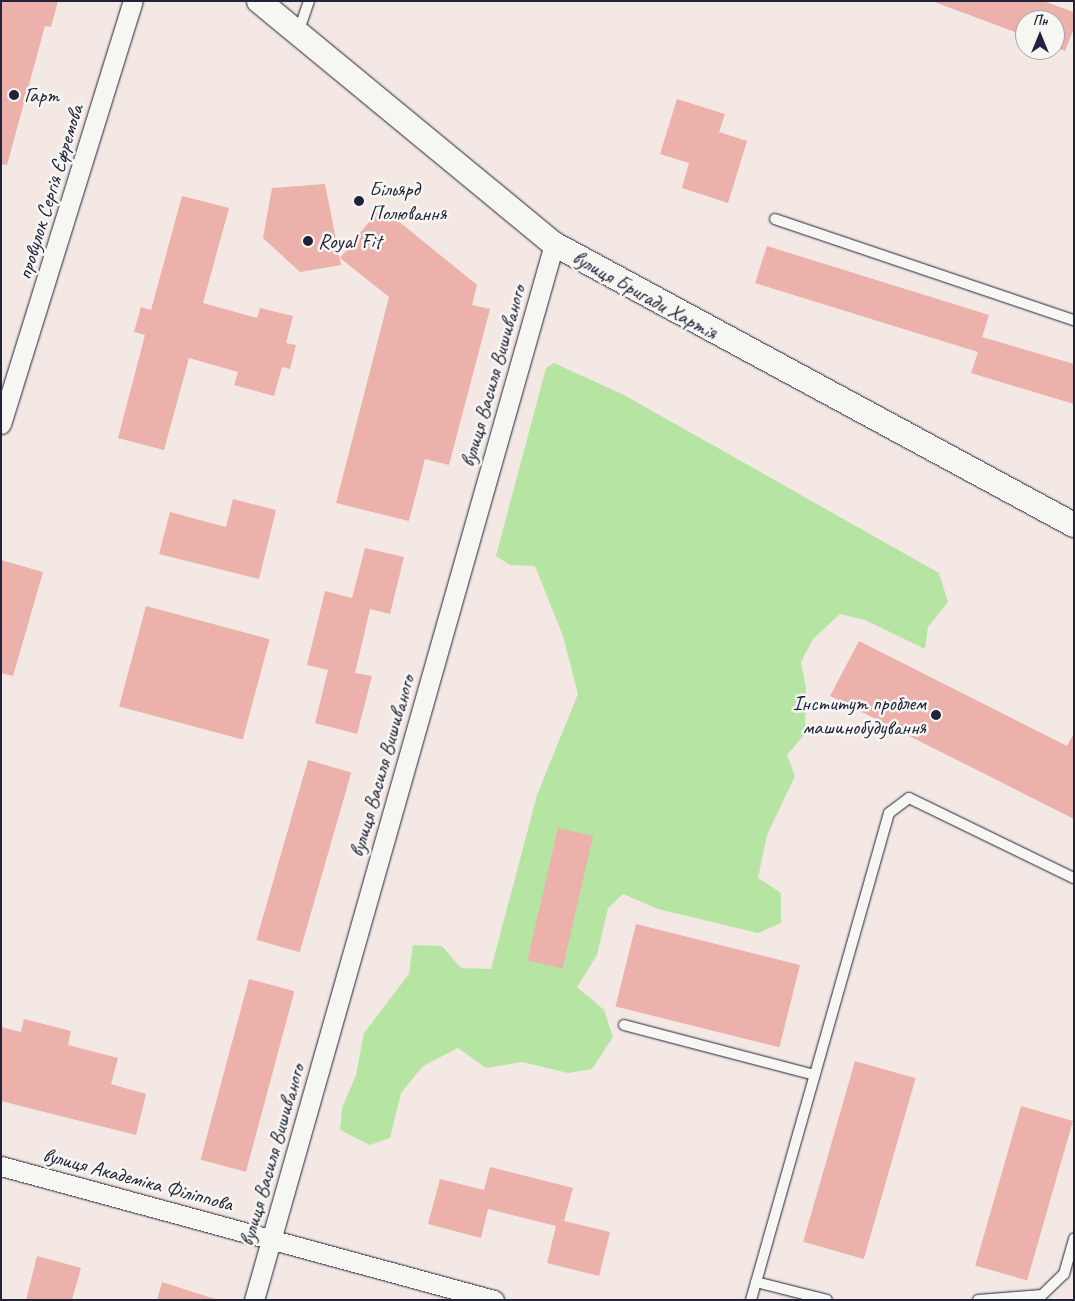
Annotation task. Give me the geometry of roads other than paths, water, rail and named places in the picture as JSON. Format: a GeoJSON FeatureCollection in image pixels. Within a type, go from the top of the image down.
{"type":"FeatureCollection","features":[{"type":"Feature","properties":{"kind":"street","name":"провулок Сергія Єфремова"},"geometry":{"type":"LineString","coordinates":[[1,424],[133,1]]}},
{"type":"Feature","properties":{"kind":"street","name":"вулиця Бригади Хартія"},"geometry":{"type":"LineString","coordinates":[[259,1],[554,244],[1074,525]]}},
{"type":"Feature","properties":{"kind":"street","name":"вулиця Василя Вишиваного"},"geometry":{"type":"LineString","coordinates":[[254,1300],[554,244]]}},
{"type":"Feature","properties":{"kind":"street","name":"вулиця Академіка Філіппова"},"geometry":{"type":"LineString","coordinates":[[1,1166],[272,1238],[494,1300]]}},
{"type":"Feature","properties":{"kind":"lane"},"geometry":{"type":"LineString","coordinates":[[298,34],[310,1]]}},
{"type":"Feature","properties":{"kind":"lane"},"geometry":{"type":"LineString","coordinates":[[775,220],[1074,320]]}},
{"type":"Feature","properties":{"kind":"lane"},"geometry":{"type":"LineString","coordinates":[[751,1300],[889,813],[909,798],[1074,878]]}},
{"type":"Feature","properties":{"kind":"lane"},"geometry":{"type":"LineString","coordinates":[[624,1026],[814,1075]]}},
{"type":"Feature","properties":{"kind":"lane"},"geometry":{"type":"LineString","coordinates":[[978,1300],[1042,1294],[1064,1274],[1074,1238]]}},
{"type":"Feature","properties":{"kind":"lane"},"geometry":{"type":"LineString","coordinates":[[756,1282],[827,1300]]}},
{"type":"Feature","properties":{"kind":"place","name":"Гарт"},"geometry":{"type":"Point","coordinates":[14,95]}},
{"type":"Feature","properties":{"kind":"place","name":"Більярд Полювання"},"geometry":{"type":"Point","coordinates":[359,201]}},
{"type":"Feature","properties":{"kind":"place","name":"Royal Fit"},"geometry":{"type":"Point","coordinates":[308,241]}},
{"type":"Feature","properties":{"kind":"place","name":"Інститут проблем машинобудування"},"geometry":{"type":"Point","coordinates":[936,715]}}]}
